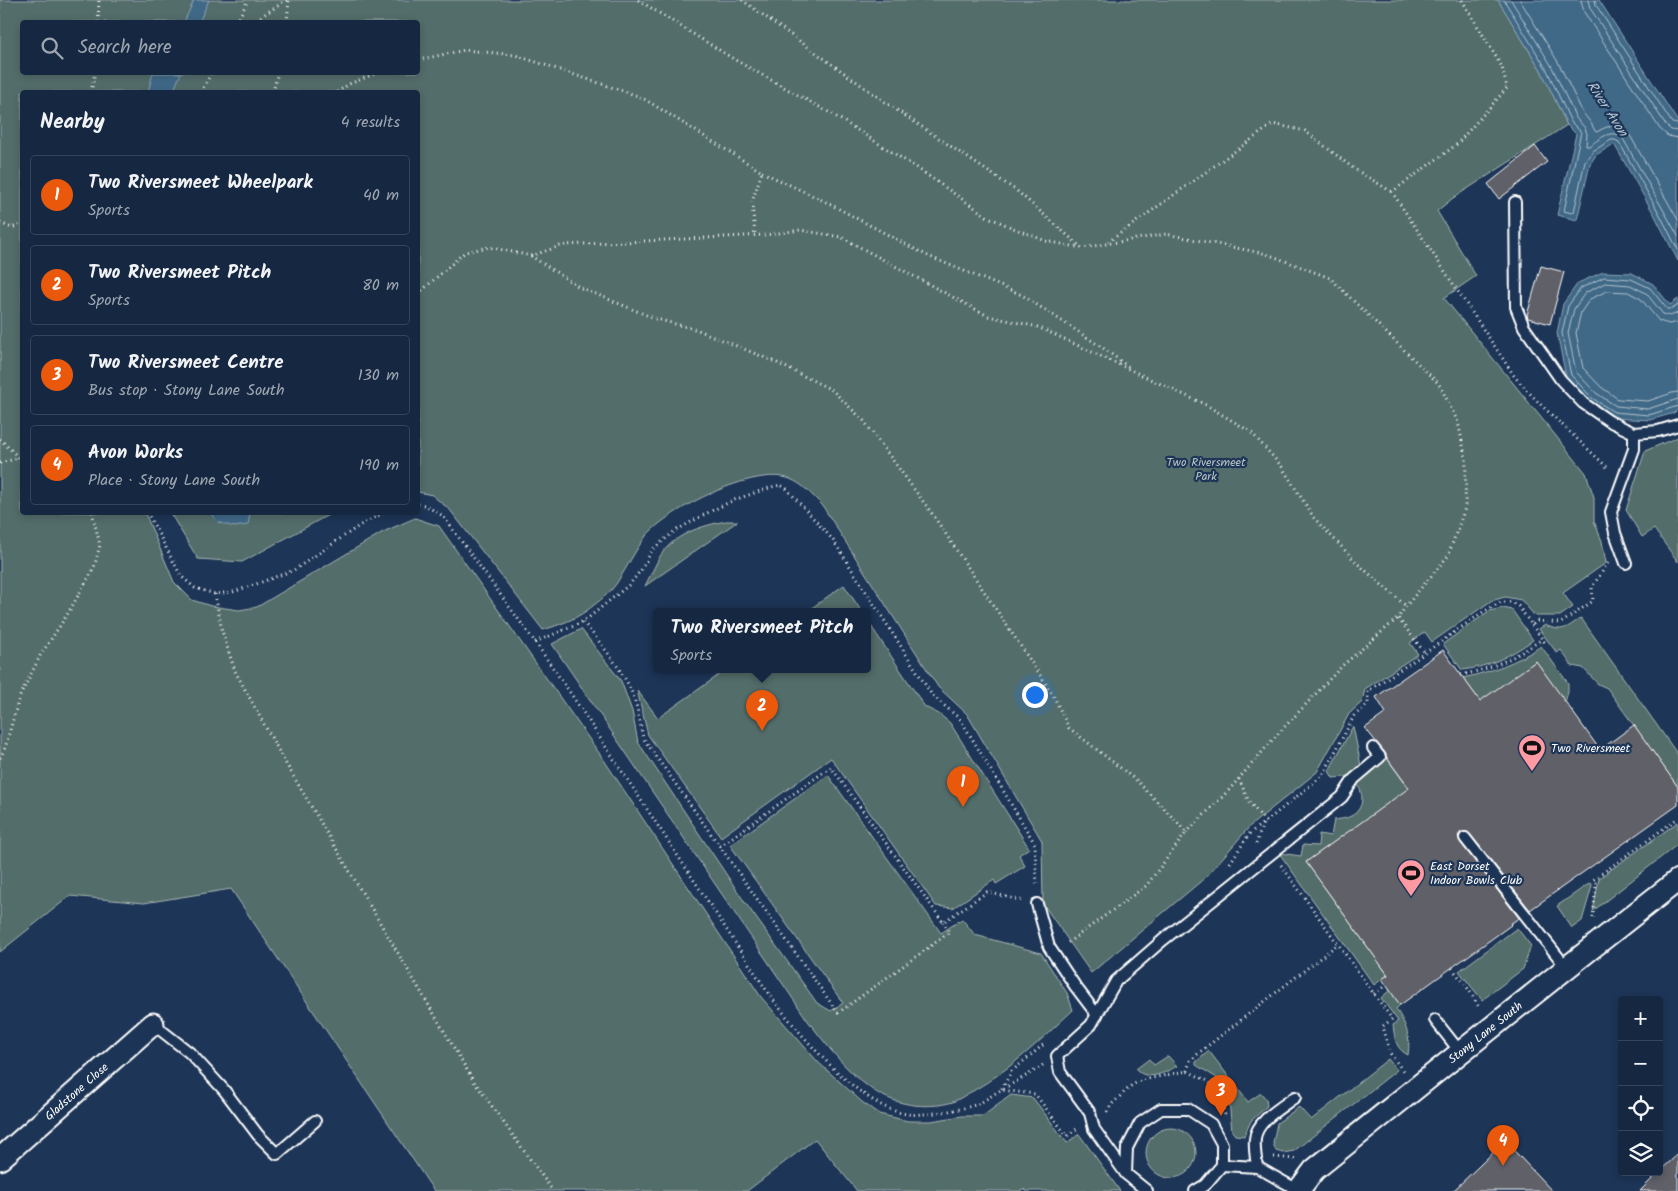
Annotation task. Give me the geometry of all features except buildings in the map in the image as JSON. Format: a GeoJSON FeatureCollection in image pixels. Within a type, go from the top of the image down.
{"type":"FeatureCollection","features":[{"type":"Feature","properties":{"kind":"street","name":"Stony Lane South"},"geometry":{"type":"LineString","coordinates":[[1298,1190],[1314,1170],[1462,1053],[1566,967],[1678,880]]}},
{"type":"Feature","properties":{"kind":"street","name":"Gladstone Close"},"geometry":{"type":"LineString","coordinates":[[0,1159],[153,1024]]}},
{"type":"Feature","properties":{"kind":"lane"},"geometry":{"type":"LineString","coordinates":[[1515,202],[1516,307],[1524,327],[1561,380],[1583,403],[1609,421],[1634,433],[1658,431],[1678,425]]}},
{"type":"Feature","properties":{"kind":"lane"},"geometry":{"type":"LineString","coordinates":[[1626,563],[1615,533],[1612,512],[1634,449],[1634,433]]}},
{"type":"Feature","properties":{"kind":"lane"},"geometry":{"type":"LineString","coordinates":[[1147,1191],[1126,1174],[1094,1128],[1090,1113],[1060,1072],[1057,1056],[1091,1026],[1116,981],[1170,934],[1342,797],[1354,779],[1380,757],[1373,748]]}},
{"type":"Feature","properties":{"kind":"lane"},"geometry":{"type":"LineString","coordinates":[[1465,838],[1566,967]]}},
{"type":"Feature","properties":{"kind":"lane"},"geometry":{"type":"LineString","coordinates":[[1037,904],[1049,947],[1097,1015]]}},
{"type":"Feature","properties":{"kind":"lane"},"geometry":{"type":"LineString","coordinates":[[1435,1020],[1462,1053]]}},
{"type":"Feature","properties":{"kind":"lane"},"geometry":{"type":"LineString","coordinates":[[153,1024],[190,1053],[224,1090],[258,1135],[277,1154],[315,1121]]}},
{"type":"Feature","properties":{"kind":"lane"},"geometry":{"type":"LineString","coordinates":[[1260,1169],[1255,1151],[1257,1131],[1268,1118],[1295,1097]]}},
{"type":"Feature","properties":{"kind":"lane"},"geometry":{"type":"LineString","coordinates":[[1126,1174],[1126,1148],[1140,1123],[1161,1109],[1188,1109],[1210,1124],[1222,1144],[1222,1165],[1204,1185],[1195,1191]]}},
{"type":"Feature","properties":{"kind":"lane"},"geometry":{"type":"LineString","coordinates":[[1222,1165],[1260,1169],[1298,1190]]}},
{"type":"Feature","properties":{"kind":"path"},"geometry":{"type":"LineString","coordinates":[[98,20],[99,0]]}},
{"type":"Feature","properties":{"kind":"path"},"geometry":{"type":"LineString","coordinates":[[238,20],[248,0]]}},
{"type":"Feature","properties":{"kind":"path"},"geometry":{"type":"LineString","coordinates":[[255,20],[288,0]]}},
{"type":"Feature","properties":{"kind":"path"},"geometry":{"type":"LineString","coordinates":[[287,20],[288,0]]}},
{"type":"Feature","properties":{"kind":"path"},"geometry":{"type":"LineString","coordinates":[[638,0],[737,61],[832,114],[917,168],[988,217],[1046,241],[1082,248],[1166,234],[1267,254],[1330,278],[1439,384],[1458,422],[1466,459],[1465,508],[1448,556],[1398,618],[1343,665],[1186,834],[1146,886],[1053,953]]}},
{"type":"Feature","properties":{"kind":"path"},"geometry":{"type":"LineString","coordinates":[[742,0],[885,102],[1017,191],[1082,248]]}},
{"type":"Feature","properties":{"kind":"path"},"geometry":{"type":"LineString","coordinates":[[420,60],[465,50],[515,54],[641,96],[762,172],[824,201],[928,256],[1022,296],[1103,348],[1136,373]]}},
{"type":"Feature","properties":{"kind":"path"},"geometry":{"type":"LineString","coordinates":[[91,90],[94,75]]}},
{"type":"Feature","properties":{"kind":"path"},"geometry":{"type":"LineString","coordinates":[[202,90],[210,75]]}},
{"type":"Feature","properties":{"kind":"path"},"geometry":{"type":"LineString","coordinates":[[274,90],[277,75]]}},
{"type":"Feature","properties":{"kind":"path"},"geometry":{"type":"LineString","coordinates":[[340,90],[349,84],[372,75]]}},
{"type":"Feature","properties":{"kind":"path"},"geometry":{"type":"LineString","coordinates":[[1105,244],[1273,124],[1305,131],[1352,168],[1392,192]]}},
{"type":"Feature","properties":{"kind":"path"},"geometry":{"type":"LineString","coordinates":[[755,236],[752,202],[762,172]]}},
{"type":"Feature","properties":{"kind":"path"},"geometry":{"type":"LineString","coordinates":[[0,223],[12,228],[20,224]]}},
{"type":"Feature","properties":{"kind":"path"},"geometry":{"type":"LineString","coordinates":[[530,256],[563,245],[755,236],[800,230],[841,237],[988,316],[1038,327],[1206,405],[1251,432],[1282,466],[1314,518],[1358,564],[1406,606]]}},
{"type":"Feature","properties":{"kind":"path"},"geometry":{"type":"LineString","coordinates":[[420,292],[466,252],[489,247],[530,256],[579,287],[656,319],[698,330],[773,361],[832,390],[864,421],[934,515],[1052,693],[1069,728],[1136,780],[1179,824],[1186,834]]}},
{"type":"Feature","properties":{"kind":"path"},"geometry":{"type":"LineString","coordinates":[[0,439],[20,456]]}},
{"type":"Feature","properties":{"kind":"path"},"geometry":{"type":"LineString","coordinates":[[0,463],[20,457]]}},
{"type":"Feature","properties":{"kind":"path"},"geometry":{"type":"LineString","coordinates":[[535,642],[583,622],[630,584],[641,570],[653,549],[675,531],[734,500],[780,485],[786,488],[833,540],[932,695],[961,720],[1034,844],[1037,904],[987,892],[943,922]]}},
{"type":"Feature","properties":{"kind":"path"},"geometry":{"type":"LineString","coordinates":[[420,504],[425,505],[442,516],[535,642],[754,972],[799,1033],[825,1061],[852,1085],[882,1106],[906,1114],[933,1114],[978,1104],[1000,1090],[1023,1079],[1057,1056]]}},
{"type":"Feature","properties":{"kind":"path"},"geometry":{"type":"LineString","coordinates":[[0,758],[5,748],[23,689],[40,656],[67,615],[94,568],[100,545],[93,515]]}},
{"type":"Feature","properties":{"kind":"path"},"geometry":{"type":"LineString","coordinates":[[149,515],[181,576],[195,588],[215,594],[233,592],[294,570],[362,524],[380,515]]}},
{"type":"Feature","properties":{"kind":"path"},"geometry":{"type":"LineString","coordinates":[[1532,625],[1537,621],[1562,623],[1576,615],[1593,602],[1592,587]]}},
{"type":"Feature","properties":{"kind":"path"},"geometry":{"type":"LineString","coordinates":[[215,594],[222,631],[235,671],[282,757],[473,1080],[552,1191]]}},
{"type":"Feature","properties":{"kind":"path"},"geometry":{"type":"LineString","coordinates":[[1247,872],[1263,824],[1323,774],[1354,716],[1368,704],[1368,691],[1482,612],[1501,602],[1512,602],[1518,606],[1544,643]]}},
{"type":"Feature","properties":{"kind":"path"},"geometry":{"type":"LineString","coordinates":[[1398,618],[1424,653]]}},
{"type":"Feature","properties":{"kind":"path"},"geometry":{"type":"LineString","coordinates":[[583,622],[625,677],[632,692],[642,738],[838,1012],[950,932],[831,767],[720,846]]}},
{"type":"Feature","properties":{"kind":"path"},"geometry":{"type":"LineString","coordinates":[[1461,675],[1524,653],[1542,640]]}},
{"type":"Feature","properties":{"kind":"path"},"geometry":{"type":"LineString","coordinates":[[1239,778],[1248,802],[1266,822]]}},
{"type":"Feature","properties":{"kind":"path"},"geometry":{"type":"LineString","coordinates":[[1592,926],[1596,884],[1593,880],[1678,818]]}},
{"type":"Feature","properties":{"kind":"path"},"geometry":{"type":"LineString","coordinates":[[1256,830],[1392,1019],[1383,1026],[1390,1053],[1406,1075],[1418,1086]]}},
{"type":"Feature","properties":{"kind":"path"},"geometry":{"type":"LineString","coordinates":[[1225,1118],[1220,1095],[1208,1081],[1187,1071],[1190,1061],[1227,1029],[1338,944]]}},
{"type":"Feature","properties":{"kind":"path"},"geometry":{"type":"LineString","coordinates":[[1452,968],[1484,1014]]}},
{"type":"Feature","properties":{"kind":"path"},"geometry":{"type":"LineString","coordinates":[[1374,994],[1386,985]]}},
{"type":"Feature","properties":{"kind":"path"},"geometry":{"type":"LineString","coordinates":[[1000,1090],[1035,1094],[1067,1136],[1080,1126]]}},
{"type":"Feature","properties":{"kind":"path"},"geometry":{"type":"LineString","coordinates":[[1255,1151],[1267,1150],[1273,1156],[1260,1169]]}},
{"type":"Feature","properties":{"kind":"green space","name":"Two Riversmeet Park"},"geometry":{"type":"Polygon","coordinates":[[[0,0],[1498,0],[1541,70],[1567,125],[1453,198],[1437,211],[1476,276],[1444,298],[1586,473],[1594,497],[1594,521],[1602,541],[1606,563],[1563,593],[1573,607],[1560,616],[1535,616],[1521,600],[1505,597],[1491,601],[1432,642],[1425,632],[1410,643],[1418,654],[1365,689],[1362,702],[1349,714],[1317,772],[1250,826],[1206,877],[1091,973],[1043,904],[1042,841],[967,714],[938,687],[822,505],[799,484],[790,479],[775,476],[756,478],[735,484],[692,502],[657,525],[646,536],[616,584],[604,597],[576,617],[543,630],[450,510],[432,495],[420,492],[420,90],[20,90],[20,515],[146,515],[174,582],[192,600],[211,606],[239,610],[257,607],[383,532],[415,518],[439,526],[604,760],[761,997],[818,1062],[862,1102],[879,1114],[908,1121],[931,1121],[962,1116],[983,1116],[1011,1095],[1033,1098],[1067,1143],[1079,1134],[1120,1191],[1026,1191],[1024,1189],[1022,1191],[857,1191],[815,1139],[747,1191],[434,1191],[231,889],[144,903],[70,896],[0,952],[0,0]]]}},
{"type":"Feature","properties":{"kind":"green space"},"geometry":{"type":"Polygon","coordinates":[[[1678,437],[1678,562],[1654,529],[1642,537],[1626,510],[1645,451],[1678,437]]]}},
{"type":"Feature","properties":{"kind":"green space"},"geometry":{"type":"Polygon","coordinates":[[[171,515],[328,515],[242,562],[198,559],[171,515]]]}},
{"type":"Feature","properties":{"kind":"green space"},"geometry":{"type":"Polygon","coordinates":[[[726,521],[738,521],[645,586],[659,558],[672,543],[688,532],[726,521]]]}},
{"type":"Feature","properties":{"kind":"green space"},"geometry":{"type":"Polygon","coordinates":[[[844,585],[859,608],[812,608],[844,585]]]}},
{"type":"Feature","properties":{"kind":"green space"},"geometry":{"type":"Polygon","coordinates":[[[1503,608],[1512,610],[1533,640],[1499,660],[1472,669],[1462,670],[1443,644],[1489,611],[1503,608]]]}},
{"type":"Feature","properties":{"kind":"green space"},"geometry":{"type":"Polygon","coordinates":[[[1581,618],[1678,755],[1678,787],[1607,688],[1598,684],[1583,668],[1572,666],[1561,650],[1557,653],[1539,629],[1545,625],[1556,629],[1564,628],[1581,618]]]}},
{"type":"Feature","properties":{"kind":"green space"},"geometry":{"type":"Polygon","coordinates":[[[871,626],[925,707],[939,714],[950,723],[1029,848],[1019,855],[1025,866],[996,884],[994,880],[953,908],[936,906],[831,758],[721,837],[648,735],[637,690],[658,718],[722,673],[871,673],[871,626]]]}},
{"type":"Feature","properties":{"kind":"green space"},"geometry":{"type":"Polygon","coordinates":[[[581,629],[621,681],[632,711],[638,742],[744,901],[817,1003],[831,1011],[843,1003],[730,845],[828,775],[941,933],[962,919],[975,935],[1041,953],[1067,993],[1073,1010],[1013,1064],[953,1102],[920,1106],[899,1102],[870,1088],[844,1065],[808,1021],[552,644],[581,629]]]}},
{"type":"Feature","properties":{"kind":"green space"},"geometry":{"type":"Polygon","coordinates":[[[1541,646],[1568,683],[1565,702],[1480,701],[1463,678],[1504,666],[1541,646]]]}},
{"type":"Feature","properties":{"kind":"green space"},"geometry":{"type":"Polygon","coordinates":[[[1353,726],[1361,766],[1351,778],[1333,778],[1329,771],[1353,726]]]}},
{"type":"Feature","properties":{"kind":"green space"},"geometry":{"type":"Polygon","coordinates":[[[1386,757],[1409,789],[1306,862],[1388,975],[1374,985],[1279,853],[1301,856],[1303,845],[1318,846],[1319,834],[1331,836],[1334,820],[1351,816],[1359,809],[1362,795],[1354,781],[1386,757]]]}},
{"type":"Feature","properties":{"kind":"green space"},"geometry":{"type":"Polygon","coordinates":[[[1678,822],[1678,844],[1593,911],[1599,878],[1678,822]]]}},
{"type":"Feature","properties":{"kind":"green space"},"geometry":{"type":"Polygon","coordinates":[[[1590,883],[1592,886],[1582,921],[1572,928],[1557,906],[1590,883]]]}},
{"type":"Feature","properties":{"kind":"green space"},"geometry":{"type":"Polygon","coordinates":[[[1517,928],[1531,946],[1523,969],[1482,1000],[1459,971],[1517,928]]]}},
{"type":"Feature","properties":{"kind":"green space"},"geometry":{"type":"Polygon","coordinates":[[[1390,990],[1400,1005],[1396,1009],[1407,1031],[1409,1042],[1408,1055],[1400,1049],[1395,1039],[1393,1025],[1398,1021],[1381,998],[1390,990]]]}},
{"type":"Feature","properties":{"kind":"green space"},"geometry":{"type":"Polygon","coordinates":[[[1209,1051],[1248,1102],[1261,1093],[1266,1099],[1267,1106],[1251,1121],[1244,1136],[1235,1135],[1232,1131],[1228,1090],[1217,1078],[1196,1065],[1196,1062],[1209,1051]]]}},
{"type":"Feature","properties":{"kind":"green space"},"geometry":{"type":"Polygon","coordinates":[[[1168,1056],[1177,1066],[1167,1071],[1151,1076],[1140,1073],[1136,1069],[1149,1059],[1154,1065],[1168,1056]]]}},
{"type":"Feature","properties":{"kind":"green space"},"geometry":{"type":"Polygon","coordinates":[[[1388,1059],[1397,1070],[1294,1151],[1283,1153],[1276,1151],[1273,1143],[1277,1123],[1299,1107],[1311,1120],[1388,1059]]]}},
{"type":"Feature","properties":{"kind":"green space"},"geometry":{"type":"Polygon","coordinates":[[[1171,1128],[1180,1130],[1191,1139],[1196,1153],[1194,1162],[1185,1173],[1171,1178],[1162,1176],[1151,1167],[1146,1153],[1148,1144],[1157,1133],[1171,1128]]]}},
{"type":"Feature","properties":{"kind":"water"},"geometry":{"type":"Polygon","coordinates":[[[194,0],[209,0],[200,20],[185,20],[194,0]]]}},
{"type":"Feature","properties":{"kind":"water","name":"River Avon"},"geometry":{"type":"Polygon","coordinates":[[[1498,0],[1599,0],[1678,122],[1678,261],[1614,144],[1596,155],[1590,164],[1577,220],[1557,215],[1576,134],[1567,125],[1541,70],[1498,0]]]}},
{"type":"Feature","properties":{"kind":"water"},"geometry":{"type":"Polygon","coordinates":[[[152,75],[180,75],[174,90],[149,90],[152,75]]]}},
{"type":"Feature","properties":{"kind":"water"},"geometry":{"type":"Polygon","coordinates":[[[1603,272],[1632,273],[1653,284],[1670,305],[1678,299],[1678,409],[1674,413],[1650,420],[1613,418],[1589,402],[1566,377],[1557,333],[1563,304],[1578,283],[1603,272]]]}},
{"type":"Feature","properties":{"kind":"water"},"geometry":{"type":"Polygon","coordinates":[[[212,515],[250,515],[248,525],[234,527],[218,522],[212,515]]]}},
{"type":"Feature","properties":{"kind":"place","name":"Two Riversmeet Pitch"},"geometry":{"type":"Point","coordinates":[762,731]}},
{"type":"Feature","properties":{"kind":"place","name":"Two Riversmeet"},"geometry":{"type":"Point","coordinates":[1532,772]}},
{"type":"Feature","properties":{"kind":"place","name":"Two Riversmeet Wheelpark"},"geometry":{"type":"Point","coordinates":[963,807]}},
{"type":"Feature","properties":{"kind":"place","name":"East Dorset Indoor Bowls Club"},"geometry":{"type":"Point","coordinates":[1411,897]}},
{"type":"Feature","properties":{"kind":"place","name":"Two Riversmeet Centre"},"geometry":{"type":"Point","coordinates":[1221,1116]}},
{"type":"Feature","properties":{"kind":"place","name":"Avon Works"},"geometry":{"type":"Point","coordinates":[1503,1166]}}]}
